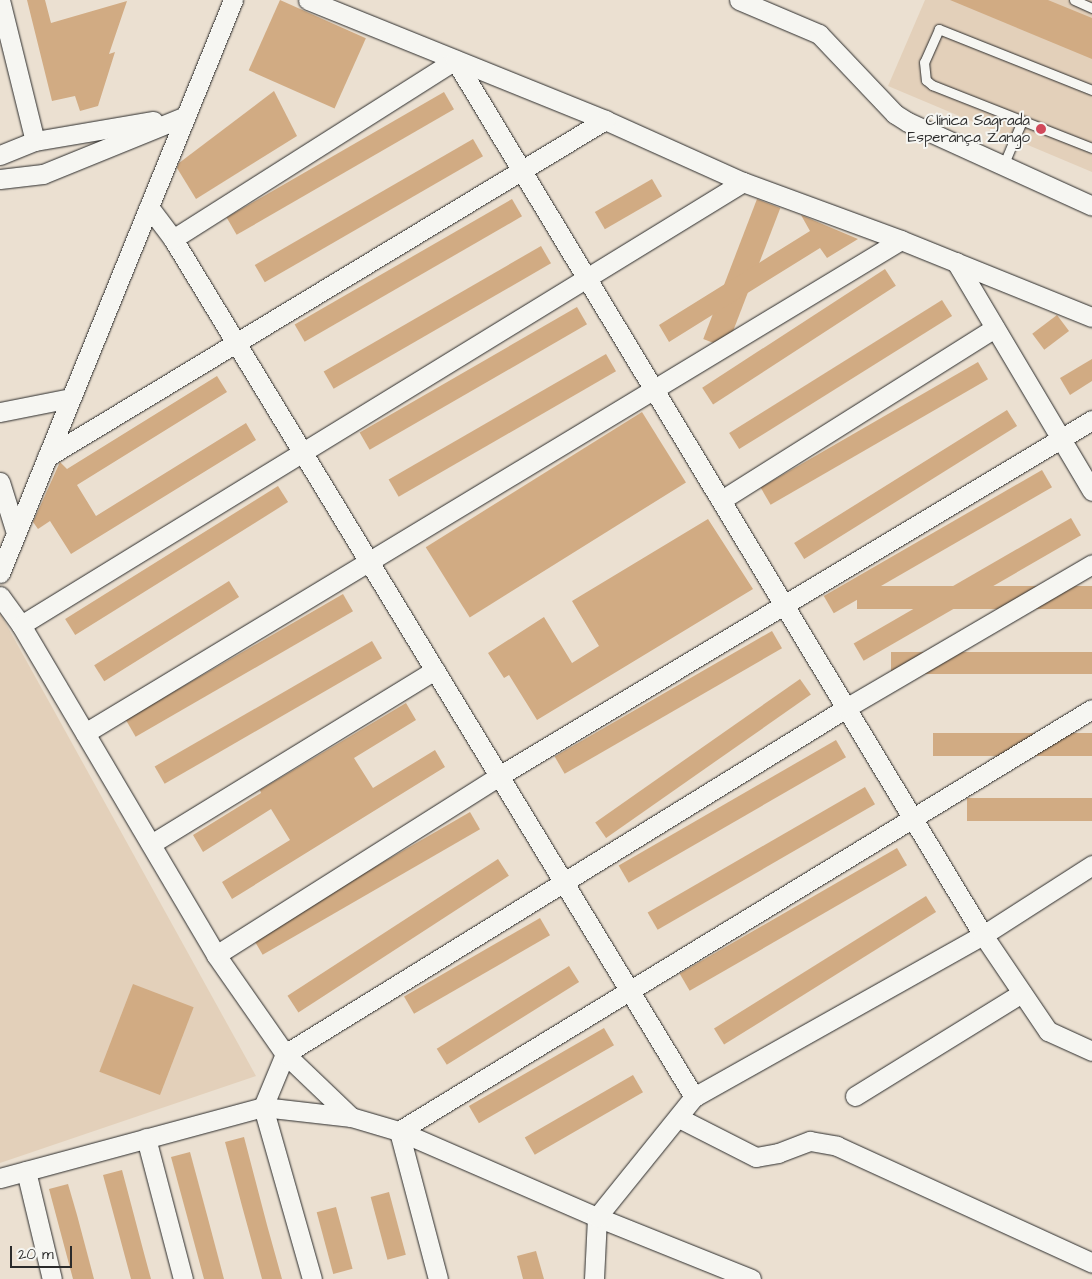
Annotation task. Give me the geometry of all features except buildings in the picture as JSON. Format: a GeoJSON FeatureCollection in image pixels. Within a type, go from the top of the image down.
{"type":"FeatureCollection","features":[{"type":"Feature","properties":{"kind":"street"},"geometry":{"type":"LineString","coordinates":[[0,0],[35,141]]}},
{"type":"Feature","properties":{"kind":"street"},"geometry":{"type":"LineString","coordinates":[[0,573],[233,0]]}},
{"type":"Feature","properties":{"kind":"street"},"geometry":{"type":"LineString","coordinates":[[308,0],[605,120],[743,182],[901,240],[1092,317]]}},
{"type":"Feature","properties":{"kind":"street"},"geometry":{"type":"LineString","coordinates":[[739,0],[819,34],[895,114],[1092,206]]}},
{"type":"Feature","properties":{"kind":"street"},"geometry":{"type":"LineString","coordinates":[[455,60],[588,278],[652,389],[723,499],[983,935],[1048,1031],[1092,1051]]}},
{"type":"Feature","properties":{"kind":"street"},"geometry":{"type":"LineString","coordinates":[[174,239],[455,60]]}},
{"type":"Feature","properties":{"kind":"street"},"geometry":{"type":"LineString","coordinates":[[0,155],[35,141],[186,116]]}},
{"type":"Feature","properties":{"kind":"street"},"geometry":{"type":"LineString","coordinates":[[0,179],[43,174],[186,116]]}},
{"type":"Feature","properties":{"kind":"street"},"geometry":{"type":"LineString","coordinates":[[47,457],[605,120]]}},
{"type":"Feature","properties":{"kind":"street"},"geometry":{"type":"LineString","coordinates":[[21,626],[743,182]]}},
{"type":"Feature","properties":{"kind":"street"},"geometry":{"type":"LineString","coordinates":[[149,207],[174,239],[694,1097]]}},
{"type":"Feature","properties":{"kind":"street"},"geometry":{"type":"LineString","coordinates":[[85,733],[901,240]]}},
{"type":"Feature","properties":{"kind":"street"},"geometry":{"type":"LineString","coordinates":[[956,262],[1092,491]]}},
{"type":"Feature","properties":{"kind":"street"},"geometry":{"type":"LineString","coordinates":[[723,499],[996,328]]}},
{"type":"Feature","properties":{"kind":"street"},"geometry":{"type":"LineString","coordinates":[[0,412],[71,398]]}},
{"type":"Feature","properties":{"kind":"street"},"geometry":{"type":"LineString","coordinates":[[216,955],[499,776],[785,602],[1092,420]]}},
{"type":"Feature","properties":{"kind":"street"},"geometry":{"type":"LineString","coordinates":[[0,482],[16,533]]}},
{"type":"Feature","properties":{"kind":"street"},"geometry":{"type":"LineString","coordinates":[[312,1279],[263,1108],[284,1054],[846,708],[1092,564]]}},
{"type":"Feature","properties":{"kind":"street"},"geometry":{"type":"LineString","coordinates":[[0,596],[21,626],[216,955],[284,1054],[351,1117]]}},
{"type":"Feature","properties":{"kind":"street"},"geometry":{"type":"LineString","coordinates":[[150,844],[435,670]]}},
{"type":"Feature","properties":{"kind":"street"},"geometry":{"type":"LineString","coordinates":[[398,1131],[1092,709]]}},
{"type":"Feature","properties":{"kind":"street"},"geometry":{"type":"LineString","coordinates":[[594,1279],[597,1217],[679,1118],[694,1097],[983,935],[1092,865]]}},
{"type":"Feature","properties":{"kind":"street"},"geometry":{"type":"LineString","coordinates":[[855,1096],[1022,993]]}},
{"type":"Feature","properties":{"kind":"street"},"geometry":{"type":"LineString","coordinates":[[0,1178],[263,1108],[351,1117],[398,1131],[597,1217],[751,1279]]}},
{"type":"Feature","properties":{"kind":"street"},"geometry":{"type":"LineString","coordinates":[[679,1118],[756,1157],[778,1154],[810,1141],[837,1146],[1092,1263]]}},
{"type":"Feature","properties":{"kind":"street"},"geometry":{"type":"LineString","coordinates":[[398,1131],[438,1279]]}},
{"type":"Feature","properties":{"kind":"street"},"geometry":{"type":"LineString","coordinates":[[146,1138],[183,1279]]}},
{"type":"Feature","properties":{"kind":"street"},"geometry":{"type":"LineString","coordinates":[[26,1170],[52,1279]]}},
{"type":"Feature","properties":{"kind":"lane"},"geometry":{"type":"LineString","coordinates":[[1074,0],[1092,8]]}},
{"type":"Feature","properties":{"kind":"lane"},"geometry":{"type":"LineString","coordinates":[[1092,90],[939,29],[924,62],[926,80],[932,86],[1092,148]]}},
{"type":"Feature","properties":{"kind":"lane"},"geometry":{"type":"LineString","coordinates":[[1003,166],[1022,120]]}},
{"type":"Feature","properties":{"kind":"shaded area","name":"Clínica Sagrada Esperança Zango"},"geometry":{"type":"Polygon","coordinates":[[[925,0],[1092,0],[1092,172],[888,86],[925,0]]]}},
{"type":"Feature","properties":{"kind":"shaded area"},"geometry":{"type":"Polygon","coordinates":[[[0,613],[256,1076],[0,1163],[0,613]]]}},
{"type":"Feature","properties":{"kind":"place","name":"Clínica Sagrada Esperança Zango"},"geometry":{"type":"Point","coordinates":[1041,129]}}]}
